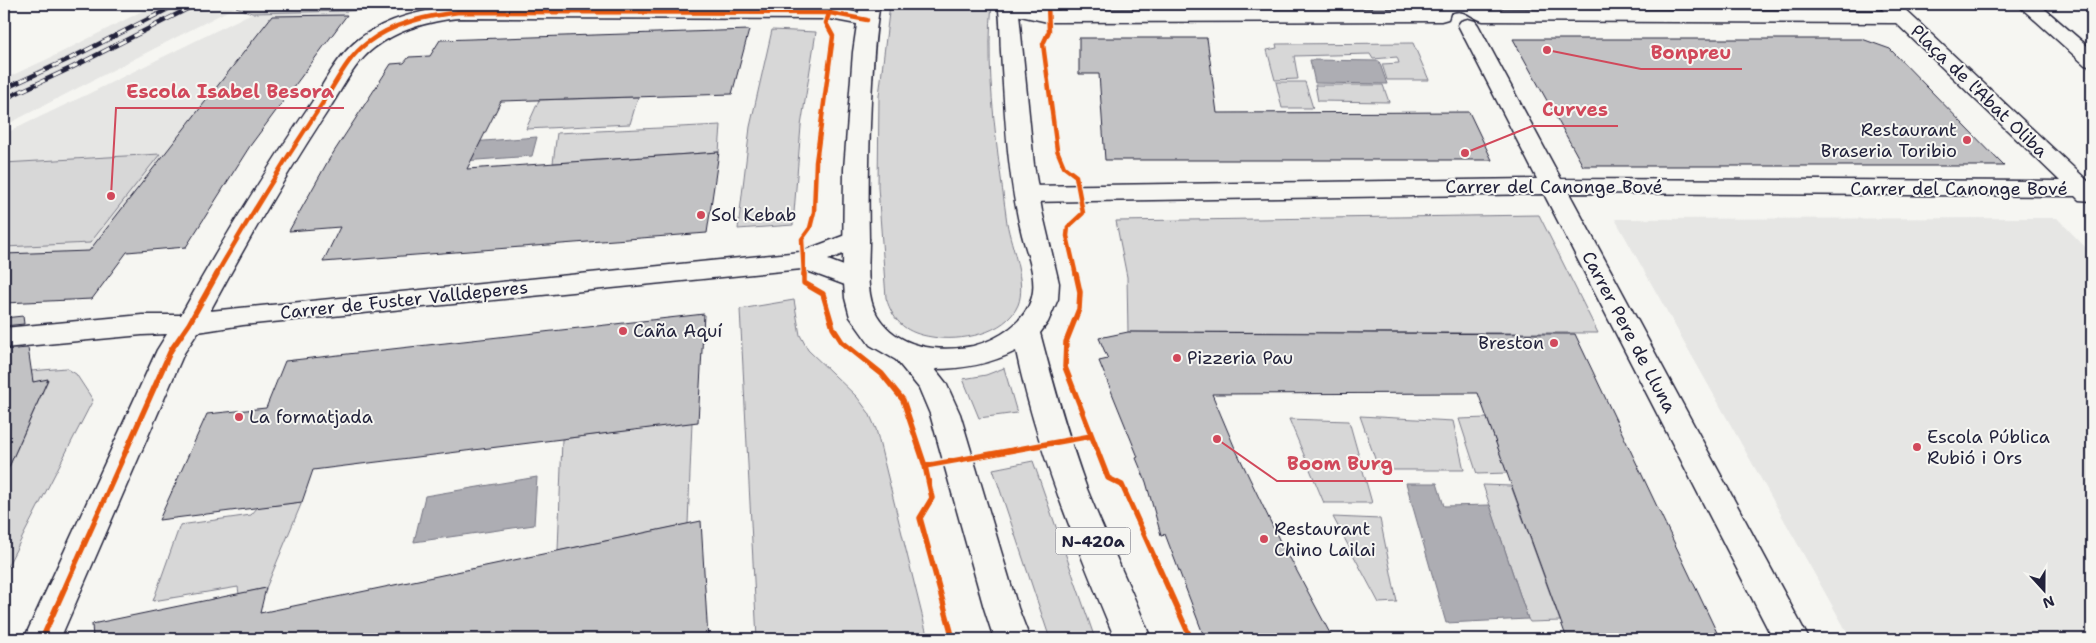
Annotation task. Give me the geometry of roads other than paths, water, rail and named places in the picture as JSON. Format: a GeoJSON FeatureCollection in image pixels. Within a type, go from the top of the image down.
{"type":"FeatureCollection","features":[{"type":"Feature","properties":{"kind":"street"},"geometry":{"type":"LineString","coordinates":[[2027,4],[2092,61]]}},
{"type":"Feature","properties":{"kind":"street"},"geometry":{"type":"LineString","coordinates":[[42,639],[171,350],[189,324],[288,152],[352,59],[365,44],[386,31],[412,20],[438,14],[459,12],[830,12],[864,9],[854,188],[856,280],[864,316],[871,330],[907,355],[931,383],[945,414],[1001,608],[1012,639]]}},
{"type":"Feature","properties":{"kind":"street"},"geometry":{"type":"LineString","coordinates":[[907,355],[936,359],[971,357],[994,352],[1026,333],[1040,316],[1046,297],[1045,281],[1027,194],[1017,116],[1009,12],[1048,16],[1441,15],[1453,23],[1467,12],[1895,10]]}},
{"type":"Feature","properties":{"kind":"street","name":"Plaça de l'Abat Oliba"},"geometry":{"type":"LineString","coordinates":[[1895,10],[2087,195]]}},
{"type":"Feature","properties":{"kind":"street","name":"Carrer Pere de Lluna"},"geometry":{"type":"LineString","coordinates":[[1467,12],[1552,186],[1791,639]]}},
{"type":"Feature","properties":{"kind":"street"},"geometry":{"type":"LineString","coordinates":[[2070,41],[2092,38]]}},
{"type":"Feature","properties":{"kind":"street","name":"Carrer del Canonge Bové"},"geometry":{"type":"LineString","coordinates":[[1027,194],[1552,186],[2087,195]]}},
{"type":"Feature","properties":{"kind":"street","name":"Carrer de Fuster Valldeperes"},"geometry":{"type":"LineString","coordinates":[[4,338],[142,325],[189,324],[242,316],[804,260],[856,239]]}},
{"type":"Feature","properties":{"kind":"street","name":"Carrer de Fuster Valldeperes"},"geometry":{"type":"LineString","coordinates":[[804,260],[856,280]]}},
{"type":"Feature","properties":{"kind":"street","name":"N-420a"},"geometry":{"type":"LineString","coordinates":[[1026,333],[1035,380],[1055,443],[1099,558],[1134,639]]}},
{"type":"Feature","properties":{"kind":"railway"},"geometry":{"type":"LineString","coordinates":[[4,89],[69,59],[178,4]]}},
{"type":"Feature","properties":{"kind":"railway"},"geometry":{"type":"LineString","coordinates":[[4,99],[73,67],[197,4]]}},
{"type":"Feature","properties":{"kind":"place","name":"Bonpreu"},"geometry":{"type":"Point","coordinates":[1547,50]}},
{"type":"Feature","properties":{"kind":"place","name":"Restaurant Braseria Toribio"},"geometry":{"type":"Point","coordinates":[1967,140]}},
{"type":"Feature","properties":{"kind":"place","name":"Curves"},"geometry":{"type":"Point","coordinates":[1465,153]}},
{"type":"Feature","properties":{"kind":"place","name":"Escola Isabel Besora"},"geometry":{"type":"Point","coordinates":[111,196]}},
{"type":"Feature","properties":{"kind":"place","name":"Sol Kebab"},"geometry":{"type":"Point","coordinates":[701,215]}},
{"type":"Feature","properties":{"kind":"place","name":"Caña Aquí"},"geometry":{"type":"Point","coordinates":[623,331]}},
{"type":"Feature","properties":{"kind":"place","name":"Breston"},"geometry":{"type":"Point","coordinates":[1554,343]}},
{"type":"Feature","properties":{"kind":"place","name":"Pizzeria Pau"},"geometry":{"type":"Point","coordinates":[1177,358]}},
{"type":"Feature","properties":{"kind":"place","name":"La formatjada"},"geometry":{"type":"Point","coordinates":[239,417]}},
{"type":"Feature","properties":{"kind":"place","name":"Boom Burg"},"geometry":{"type":"Point","coordinates":[1217,439]}},
{"type":"Feature","properties":{"kind":"place","name":"Escola Pública Rubió i Ors"},"geometry":{"type":"Point","coordinates":[1917,447]}},
{"type":"Feature","properties":{"kind":"place","name":"Restaurant Chino Lailai"},"geometry":{"type":"Point","coordinates":[1264,539]}}]}
